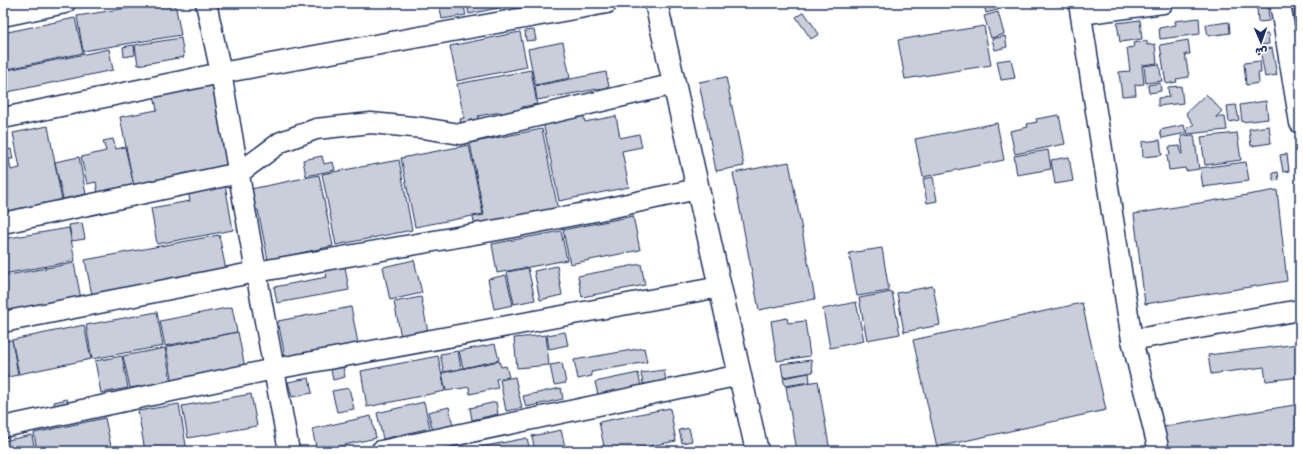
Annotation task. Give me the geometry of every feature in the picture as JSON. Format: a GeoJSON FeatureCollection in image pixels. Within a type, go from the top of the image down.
{"type":"FeatureCollection","features":[{"type":"Feature","properties":{"kind":"street"},"geometry":{"type":"LineString","coordinates":[[3,16],[65,3]]}},
{"type":"Feature","properties":{"kind":"street"},"geometry":{"type":"LineString","coordinates":[[206,3],[221,73],[289,451]]}},
{"type":"Feature","properties":{"kind":"street"},"geometry":{"type":"LineString","coordinates":[[3,118],[221,73],[607,3]]}},
{"type":"Feature","properties":{"kind":"street"},"geometry":{"type":"LineString","coordinates":[[656,3],[756,451]]}},
{"type":"Feature","properties":{"kind":"street"},"geometry":{"type":"LineString","coordinates":[[1159,451],[1132,340],[1080,8],[1163,3]]}},
{"type":"Feature","properties":{"kind":"street"},"geometry":{"type":"LineString","coordinates":[[1280,3],[1300,123]]}},
{"type":"Feature","properties":{"kind":"street"},"geometry":{"type":"LineString","coordinates":[[3,222],[238,173],[281,142],[316,129],[371,123],[423,128],[460,134],[675,84]]}},
{"type":"Feature","properties":{"kind":"street"},"geometry":{"type":"LineString","coordinates":[[3,322],[256,272],[600,210],[697,190]]}},
{"type":"Feature","properties":{"kind":"street"},"geometry":{"type":"LineString","coordinates":[[3,427],[274,369],[720,287]]}},
{"type":"Feature","properties":{"kind":"street"},"geometry":{"type":"LineString","coordinates":[[1132,340],[1300,310]]}},
{"type":"Feature","properties":{"kind":"street"},"geometry":{"type":"LineString","coordinates":[[381,451],[740,375]]}},
{"type":"Feature","properties":{"kind":"building"},"geometry":{"type":"Polygon","coordinates":[[[159,3],[175,3],[181,35],[83,51],[77,16],[159,3]]]}},
{"type":"Feature","properties":{"kind":"building"},"geometry":{"type":"Polygon","coordinates":[[[439,3],[463,3],[466,15],[442,19],[439,3]]]}},
{"type":"Feature","properties":{"kind":"building"},"geometry":{"type":"Polygon","coordinates":[[[467,3],[518,3],[518,4],[469,14],[467,3]]]}},
{"type":"Feature","properties":{"kind":"building"},"geometry":{"type":"Polygon","coordinates":[[[533,3],[535,13],[521,16],[519,4],[533,3]]]}},
{"type":"Feature","properties":{"kind":"building"},"geometry":{"type":"Polygon","coordinates":[[[1000,3],[1001,9],[986,13],[984,4],[1000,3]]]}},
{"type":"Feature","properties":{"kind":"building"},"geometry":{"type":"Polygon","coordinates":[[[1294,3],[1295,17],[1287,18],[1286,4],[1294,3]]]}},
{"type":"Feature","properties":{"kind":"building"},"geometry":{"type":"Polygon","coordinates":[[[1268,6],[1269,21],[1258,22],[1257,8],[1268,6]]]}},
{"type":"Feature","properties":{"kind":"building"},"geometry":{"type":"Polygon","coordinates":[[[804,12],[819,34],[811,39],[796,17],[804,12]]]}},
{"type":"Feature","properties":{"kind":"building"},"geometry":{"type":"Polygon","coordinates":[[[998,12],[1004,34],[991,38],[984,16],[998,12]]]}},
{"type":"Feature","properties":{"kind":"building"},"geometry":{"type":"Polygon","coordinates":[[[75,18],[83,53],[3,70],[3,33],[75,18]]]}},
{"type":"Feature","properties":{"kind":"building"},"geometry":{"type":"Polygon","coordinates":[[[1199,18],[1200,34],[1160,39],[1159,28],[1176,25],[1175,21],[1199,18]]]}},
{"type":"Feature","properties":{"kind":"building"},"geometry":{"type":"Polygon","coordinates":[[[1140,20],[1142,39],[1120,42],[1117,23],[1140,20]]]}},
{"type":"Feature","properties":{"kind":"building"},"geometry":{"type":"Polygon","coordinates":[[[1229,22],[1230,33],[1208,36],[1206,25],[1229,22]]]}},
{"type":"Feature","properties":{"kind":"building"},"geometry":{"type":"Polygon","coordinates":[[[1300,23],[1300,45],[1292,46],[1290,24],[1300,23]]]}},
{"type":"Feature","properties":{"kind":"building"},"geometry":{"type":"Polygon","coordinates":[[[984,26],[991,65],[905,79],[898,40],[984,26]]]}},
{"type":"Feature","properties":{"kind":"building"},"geometry":{"type":"Polygon","coordinates":[[[534,30],[536,40],[526,41],[525,31],[534,30]]]}},
{"type":"Feature","properties":{"kind":"building"},"geometry":{"type":"Polygon","coordinates":[[[520,32],[527,67],[457,81],[450,46],[520,32]]]}},
{"type":"Feature","properties":{"kind":"building"},"geometry":{"type":"Polygon","coordinates":[[[1268,34],[1269,44],[1260,45],[1259,35],[1268,34]]]}},
{"type":"Feature","properties":{"kind":"building"},"geometry":{"type":"Polygon","coordinates":[[[1005,36],[1007,47],[995,50],[992,39],[1005,36]]]}},
{"type":"Feature","properties":{"kind":"building"},"geometry":{"type":"Polygon","coordinates":[[[181,38],[184,57],[138,65],[135,45],[181,38]]]}},
{"type":"Feature","properties":{"kind":"building"},"geometry":{"type":"Polygon","coordinates":[[[1188,40],[1190,54],[1185,54],[1189,77],[1176,79],[1177,82],[1166,84],[1160,45],[1188,40]]]}},
{"type":"Feature","properties":{"kind":"building"},"geometry":{"type":"Polygon","coordinates":[[[1147,41],[1147,45],[1155,44],[1157,63],[1142,65],[1144,84],[1135,85],[1136,95],[1122,96],[1119,72],[1130,71],[1127,48],[1134,47],[1133,43],[1147,41]]]}},
{"type":"Feature","properties":{"kind":"building"},"geometry":{"type":"Polygon","coordinates":[[[563,42],[570,78],[535,85],[528,49],[563,42]]]}},
{"type":"Feature","properties":{"kind":"building"},"geometry":{"type":"Polygon","coordinates":[[[134,45],[135,55],[124,57],[123,47],[134,45]]]}},
{"type":"Feature","properties":{"kind":"building"},"geometry":{"type":"Polygon","coordinates":[[[1272,48],[1277,75],[1265,77],[1260,49],[1272,48]]]}},
{"type":"Feature","properties":{"kind":"building"},"geometry":{"type":"Polygon","coordinates":[[[109,49],[113,70],[3,93],[3,71],[109,49]]]}},
{"type":"Feature","properties":{"kind":"building"},"geometry":{"type":"Polygon","coordinates":[[[1011,59],[1015,78],[1001,80],[997,61],[1011,59]]]}},
{"type":"Feature","properties":{"kind":"building"},"geometry":{"type":"Polygon","coordinates":[[[1260,61],[1261,73],[1258,73],[1259,83],[1246,85],[1244,63],[1260,61]]]}},
{"type":"Feature","properties":{"kind":"building"},"geometry":{"type":"Polygon","coordinates":[[[1159,64],[1162,81],[1146,83],[1144,66],[1159,64]]]}},
{"type":"Feature","properties":{"kind":"building"},"geometry":{"type":"Polygon","coordinates":[[[531,70],[537,104],[522,107],[523,115],[503,119],[501,112],[478,116],[480,125],[462,128],[460,119],[464,118],[457,84],[531,70]]]}},
{"type":"Feature","properties":{"kind":"building"},"geometry":{"type":"Polygon","coordinates":[[[606,72],[609,87],[537,100],[535,86],[606,72]]]}},
{"type":"Feature","properties":{"kind":"building"},"geometry":{"type":"Polygon","coordinates":[[[726,77],[744,166],[716,171],[699,82],[726,77]]]}},
{"type":"Feature","properties":{"kind":"building"},"geometry":{"type":"Polygon","coordinates":[[[1160,83],[1161,91],[1149,93],[1148,85],[1160,83]]]}},
{"type":"Feature","properties":{"kind":"building"},"geometry":{"type":"Polygon","coordinates":[[[212,84],[229,168],[134,187],[120,117],[157,110],[154,96],[212,84]]]}},
{"type":"Feature","properties":{"kind":"building"},"geometry":{"type":"Polygon","coordinates":[[[1181,86],[1183,103],[1158,106],[1158,98],[1169,97],[1168,87],[1181,86]]]}},
{"type":"Feature","properties":{"kind":"building"},"geometry":{"type":"Polygon","coordinates":[[[1206,94],[1222,111],[1216,117],[1225,117],[1227,130],[1187,134],[1188,127],[1194,125],[1186,113],[1206,94]]]}},
{"type":"Feature","properties":{"kind":"building"},"geometry":{"type":"Polygon","coordinates":[[[1266,101],[1268,119],[1242,122],[1240,105],[1266,101]]]}},
{"type":"Feature","properties":{"kind":"building"},"geometry":{"type":"Polygon","coordinates":[[[1236,105],[1239,120],[1229,122],[1227,106],[1236,105]]]}},
{"type":"Feature","properties":{"kind":"building"},"geometry":{"type":"Polygon","coordinates":[[[583,114],[585,122],[616,116],[620,138],[639,134],[642,147],[622,151],[629,187],[559,201],[543,122],[583,114]]]}},
{"type":"Feature","properties":{"kind":"building"},"geometry":{"type":"Polygon","coordinates":[[[1059,115],[1065,144],[1015,154],[1010,131],[1028,127],[1027,124],[1037,122],[1036,119],[1059,115]]]}},
{"type":"Feature","properties":{"kind":"building"},"geometry":{"type":"Polygon","coordinates":[[[997,123],[1004,160],[923,177],[915,139],[997,123]]]}},
{"type":"Feature","properties":{"kind":"building"},"geometry":{"type":"Polygon","coordinates":[[[1184,125],[1186,133],[1162,138],[1160,130],[1184,125]]]}},
{"type":"Feature","properties":{"kind":"building"},"geometry":{"type":"Polygon","coordinates":[[[48,126],[62,201],[3,212],[3,151],[11,149],[13,159],[9,159],[11,170],[20,168],[13,133],[48,126]]]}},
{"type":"Feature","properties":{"kind":"building"},"geometry":{"type":"Polygon","coordinates":[[[1269,126],[1271,143],[1251,146],[1249,129],[1269,126]]]}},
{"type":"Feature","properties":{"kind":"building"},"geometry":{"type":"Polygon","coordinates":[[[542,129],[559,215],[475,227],[473,217],[484,215],[470,143],[542,129]]]}},
{"type":"Feature","properties":{"kind":"building"},"geometry":{"type":"Polygon","coordinates":[[[1237,133],[1241,160],[1205,165],[1201,137],[1237,133]]]}},
{"type":"Feature","properties":{"kind":"building"},"geometry":{"type":"Polygon","coordinates":[[[1194,135],[1199,169],[1186,171],[1185,168],[1169,170],[1167,155],[1170,155],[1169,147],[1180,146],[1181,154],[1183,153],[1181,136],[1194,135]]]}},
{"type":"Feature","properties":{"kind":"building"},"geometry":{"type":"Polygon","coordinates":[[[113,139],[116,149],[125,147],[134,186],[98,194],[96,182],[87,184],[81,157],[106,151],[103,141],[113,139]]]}},
{"type":"Feature","properties":{"kind":"building"},"geometry":{"type":"Polygon","coordinates":[[[1160,140],[1162,155],[1143,157],[1142,142],[1160,140]]]}},
{"type":"Feature","properties":{"kind":"building"},"geometry":{"type":"Polygon","coordinates":[[[469,145],[483,214],[415,227],[401,158],[469,145]]]}},
{"type":"Feature","properties":{"kind":"building"},"geometry":{"type":"Polygon","coordinates":[[[1048,150],[1051,169],[1017,175],[1014,156],[1048,150]]]}},
{"type":"Feature","properties":{"kind":"building"},"geometry":{"type":"Polygon","coordinates":[[[1287,154],[1289,171],[1283,172],[1280,155],[1287,154]]]}},
{"type":"Feature","properties":{"kind":"building"},"geometry":{"type":"Polygon","coordinates":[[[322,156],[324,164],[333,162],[335,170],[306,176],[303,160],[322,156]]]}},
{"type":"Feature","properties":{"kind":"building"},"geometry":{"type":"Polygon","coordinates":[[[79,157],[86,194],[63,199],[55,162],[79,157]]]}},
{"type":"Feature","properties":{"kind":"building"},"geometry":{"type":"Polygon","coordinates":[[[1069,157],[1073,181],[1055,184],[1051,160],[1069,157]]]}},
{"type":"Feature","properties":{"kind":"building"},"geometry":{"type":"Polygon","coordinates":[[[399,160],[412,230],[336,245],[322,174],[399,160]]]}},
{"type":"Feature","properties":{"kind":"building"},"geometry":{"type":"Polygon","coordinates":[[[789,162],[815,299],[759,310],[733,173],[789,162]]]}},
{"type":"Feature","properties":{"kind":"building"},"geometry":{"type":"Polygon","coordinates":[[[1246,162],[1249,181],[1203,187],[1200,168],[1246,162]]]}},
{"type":"Feature","properties":{"kind":"building"},"geometry":{"type":"Polygon","coordinates":[[[1278,172],[1279,180],[1273,181],[1273,173],[1278,172]]]}},
{"type":"Feature","properties":{"kind":"building"},"geometry":{"type":"Polygon","coordinates":[[[319,175],[333,246],[268,260],[258,210],[250,211],[246,190],[319,175]]]}},
{"type":"Feature","properties":{"kind":"building"},"geometry":{"type":"Polygon","coordinates":[[[933,177],[937,201],[927,203],[923,179],[933,177]]]}},
{"type":"Feature","properties":{"kind":"building"},"geometry":{"type":"Polygon","coordinates":[[[225,184],[233,230],[157,244],[151,208],[190,201],[188,191],[225,184]]]}},
{"type":"Feature","properties":{"kind":"building"},"geometry":{"type":"Polygon","coordinates":[[[1277,190],[1287,281],[1145,304],[1134,214],[1277,190]]]}},
{"type":"Feature","properties":{"kind":"building"},"geometry":{"type":"Polygon","coordinates":[[[633,216],[640,250],[570,264],[563,230],[633,216]]]}},
{"type":"Feature","properties":{"kind":"building"},"geometry":{"type":"Polygon","coordinates":[[[82,223],[85,239],[72,241],[69,225],[82,223]]]}},
{"type":"Feature","properties":{"kind":"building"},"geometry":{"type":"Polygon","coordinates":[[[69,228],[75,261],[3,274],[3,239],[69,228]]]}},
{"type":"Feature","properties":{"kind":"building"},"geometry":{"type":"Polygon","coordinates":[[[561,231],[567,260],[497,273],[492,244],[561,231]]]}},
{"type":"Feature","properties":{"kind":"building"},"geometry":{"type":"Polygon","coordinates":[[[219,235],[227,275],[92,295],[85,260],[219,235]]]}},
{"type":"Feature","properties":{"kind":"building"},"geometry":{"type":"Polygon","coordinates":[[[882,248],[889,291],[857,296],[849,253],[882,248]]]}},
{"type":"Feature","properties":{"kind":"building"},"geometry":{"type":"Polygon","coordinates":[[[414,260],[422,293],[390,300],[383,267],[414,260]]]}},
{"type":"Feature","properties":{"kind":"building"},"geometry":{"type":"Polygon","coordinates":[[[74,263],[81,299],[9,313],[3,276],[74,263]]]}},
{"type":"Feature","properties":{"kind":"building"},"geometry":{"type":"Polygon","coordinates":[[[641,264],[645,285],[582,297],[578,276],[641,264]]]}},
{"type":"Feature","properties":{"kind":"building"},"geometry":{"type":"Polygon","coordinates":[[[557,266],[562,295],[540,300],[534,271],[557,266]]]}},
{"type":"Feature","properties":{"kind":"building"},"geometry":{"type":"Polygon","coordinates":[[[345,267],[349,290],[277,303],[274,287],[327,277],[325,271],[345,267]]]}},
{"type":"Feature","properties":{"kind":"building"},"geometry":{"type":"Polygon","coordinates":[[[528,268],[535,300],[514,304],[507,272],[528,268]]]}},
{"type":"Feature","properties":{"kind":"building"},"geometry":{"type":"Polygon","coordinates":[[[506,275],[513,305],[494,309],[488,279],[506,275]]]}},
{"type":"Feature","properties":{"kind":"building"},"geometry":{"type":"Polygon","coordinates":[[[933,286],[940,325],[904,332],[897,293],[933,286]]]}},
{"type":"Feature","properties":{"kind":"building"},"geometry":{"type":"Polygon","coordinates":[[[3,290],[7,311],[3,312],[3,290]]]}},
{"type":"Feature","properties":{"kind":"building"},"geometry":{"type":"Polygon","coordinates":[[[892,292],[900,334],[867,340],[859,298],[892,292]]]}},
{"type":"Feature","properties":{"kind":"building"},"geometry":{"type":"Polygon","coordinates":[[[421,297],[428,332],[401,337],[394,302],[421,297]]]}},
{"type":"Feature","properties":{"kind":"building"},"geometry":{"type":"Polygon","coordinates":[[[856,302],[864,341],[830,348],[823,309],[856,302]]]}},
{"type":"Feature","properties":{"kind":"building"},"geometry":{"type":"Polygon","coordinates":[[[1082,303],[1106,410],[937,447],[913,340],[1082,303]]]}},
{"type":"Feature","properties":{"kind":"building"},"geometry":{"type":"Polygon","coordinates":[[[232,307],[237,332],[165,346],[160,321],[232,307]]]}},
{"type":"Feature","properties":{"kind":"building"},"geometry":{"type":"Polygon","coordinates":[[[351,307],[358,343],[285,357],[278,321],[351,307]]]}},
{"type":"Feature","properties":{"kind":"building"},"geometry":{"type":"Polygon","coordinates":[[[157,312],[163,346],[92,359],[86,325],[157,312]]]}},
{"type":"Feature","properties":{"kind":"building"},"geometry":{"type":"Polygon","coordinates":[[[787,318],[788,323],[805,321],[810,356],[777,361],[771,321],[787,318]]]}},
{"type":"Feature","properties":{"kind":"building"},"geometry":{"type":"Polygon","coordinates":[[[84,325],[91,359],[19,374],[12,340],[84,325]]]}},
{"type":"Feature","properties":{"kind":"building"},"geometry":{"type":"Polygon","coordinates":[[[238,332],[245,368],[173,382],[166,347],[238,332]]]}},
{"type":"Feature","properties":{"kind":"building"},"geometry":{"type":"Polygon","coordinates":[[[565,332],[568,345],[549,349],[547,335],[565,332]]]}},
{"type":"Feature","properties":{"kind":"building"},"geometry":{"type":"Polygon","coordinates":[[[546,335],[549,365],[517,368],[514,338],[546,335]]]}},
{"type":"Feature","properties":{"kind":"building"},"geometry":{"type":"Polygon","coordinates":[[[12,340],[18,375],[3,378],[3,341],[12,340]]]}},
{"type":"Feature","properties":{"kind":"building"},"geometry":{"type":"Polygon","coordinates":[[[495,344],[499,360],[463,368],[459,351],[495,344]]]}},
{"type":"Feature","properties":{"kind":"building"},"geometry":{"type":"Polygon","coordinates":[[[1298,344],[1300,377],[1266,381],[1264,367],[1211,374],[1208,355],[1298,344]]]}},
{"type":"Feature","properties":{"kind":"building"},"geometry":{"type":"Polygon","coordinates":[[[165,348],[171,381],[130,388],[123,356],[165,348]]]}},
{"type":"Feature","properties":{"kind":"building"},"geometry":{"type":"Polygon","coordinates":[[[644,348],[647,362],[591,372],[592,376],[578,379],[574,360],[644,348]]]}},
{"type":"Feature","properties":{"kind":"building"},"geometry":{"type":"Polygon","coordinates":[[[458,351],[461,369],[444,372],[440,354],[458,351]]]}},
{"type":"Feature","properties":{"kind":"building"},"geometry":{"type":"Polygon","coordinates":[[[122,356],[128,388],[101,393],[95,361],[122,356]]]}},
{"type":"Feature","properties":{"kind":"building"},"geometry":{"type":"Polygon","coordinates":[[[438,356],[445,391],[367,407],[361,371],[438,356]]]}},
{"type":"Feature","properties":{"kind":"building"},"geometry":{"type":"Polygon","coordinates":[[[811,360],[813,372],[783,377],[781,364],[811,360]]]}},
{"type":"Feature","properties":{"kind":"building"},"geometry":{"type":"Polygon","coordinates":[[[499,361],[501,367],[506,366],[509,377],[496,379],[498,388],[470,394],[469,387],[446,391],[442,373],[499,361]]]}},
{"type":"Feature","properties":{"kind":"building"},"geometry":{"type":"Polygon","coordinates":[[[562,363],[566,383],[554,385],[550,365],[562,363]]]}},
{"type":"Feature","properties":{"kind":"building"},"geometry":{"type":"Polygon","coordinates":[[[343,367],[345,377],[333,380],[331,370],[343,367]]]}},
{"type":"Feature","properties":{"kind":"building"},"geometry":{"type":"Polygon","coordinates":[[[664,370],[666,381],[643,384],[641,373],[664,370]]]}},
{"type":"Feature","properties":{"kind":"building"},"geometry":{"type":"Polygon","coordinates":[[[638,373],[641,386],[598,395],[595,382],[638,373]]]}},
{"type":"Feature","properties":{"kind":"building"},"geometry":{"type":"Polygon","coordinates":[[[809,373],[810,382],[785,386],[783,378],[809,373]]]}},
{"type":"Feature","properties":{"kind":"building"},"geometry":{"type":"Polygon","coordinates":[[[515,377],[522,408],[506,411],[500,380],[515,377]]]}},
{"type":"Feature","properties":{"kind":"building"},"geometry":{"type":"Polygon","coordinates":[[[309,378],[312,393],[292,397],[288,382],[309,378]]]}},
{"type":"Feature","properties":{"kind":"building"},"geometry":{"type":"Polygon","coordinates":[[[818,381],[830,451],[797,451],[786,387],[818,381]]]}},
{"type":"Feature","properties":{"kind":"building"},"geometry":{"type":"Polygon","coordinates":[[[349,388],[354,409],[337,412],[332,391],[349,388]]]}},
{"type":"Feature","properties":{"kind":"building"},"geometry":{"type":"Polygon","coordinates":[[[561,388],[563,399],[526,407],[523,396],[561,388]]]}},
{"type":"Feature","properties":{"kind":"building"},"geometry":{"type":"Polygon","coordinates":[[[251,394],[257,426],[188,438],[182,406],[251,394]]]}},
{"type":"Feature","properties":{"kind":"building"},"geometry":{"type":"Polygon","coordinates":[[[67,399],[70,410],[56,412],[54,402],[67,399]]]}},
{"type":"Feature","properties":{"kind":"building"},"geometry":{"type":"Polygon","coordinates":[[[424,402],[430,428],[383,439],[377,413],[424,402]]]}},
{"type":"Feature","properties":{"kind":"building"},"geometry":{"type":"Polygon","coordinates":[[[496,402],[498,414],[472,420],[470,408],[496,402]]]}},
{"type":"Feature","properties":{"kind":"building"},"geometry":{"type":"Polygon","coordinates":[[[179,404],[187,451],[145,451],[138,411],[179,404]]]}},
{"type":"Feature","properties":{"kind":"building"},"geometry":{"type":"Polygon","coordinates":[[[1300,404],[1300,451],[1167,451],[1163,427],[1300,404]]]}},
{"type":"Feature","properties":{"kind":"building"},"geometry":{"type":"Polygon","coordinates":[[[449,407],[454,430],[434,435],[428,412],[449,407]]]}},
{"type":"Feature","properties":{"kind":"building"},"geometry":{"type":"Polygon","coordinates":[[[670,408],[676,441],[624,451],[605,451],[599,422],[670,408]]]}},
{"type":"Feature","properties":{"kind":"building"},"geometry":{"type":"Polygon","coordinates":[[[371,416],[376,438],[317,451],[312,429],[371,416]]]}},
{"type":"Feature","properties":{"kind":"building"},"geometry":{"type":"Polygon","coordinates":[[[105,418],[112,451],[37,451],[34,433],[105,418]]]}},
{"type":"Feature","properties":{"kind":"building"},"geometry":{"type":"Polygon","coordinates":[[[689,428],[692,441],[682,443],[679,430],[689,428]]]}},
{"type":"Feature","properties":{"kind":"building"},"geometry":{"type":"Polygon","coordinates":[[[561,430],[566,451],[535,451],[532,436],[561,430]]]}},
{"type":"Feature","properties":{"kind":"building"},"geometry":{"type":"Polygon","coordinates":[[[32,435],[35,451],[3,451],[3,441],[32,435]]]}},
{"type":"Feature","properties":{"kind":"building"},"geometry":{"type":"Polygon","coordinates":[[[527,438],[530,451],[460,451],[527,438]]]}}]}
